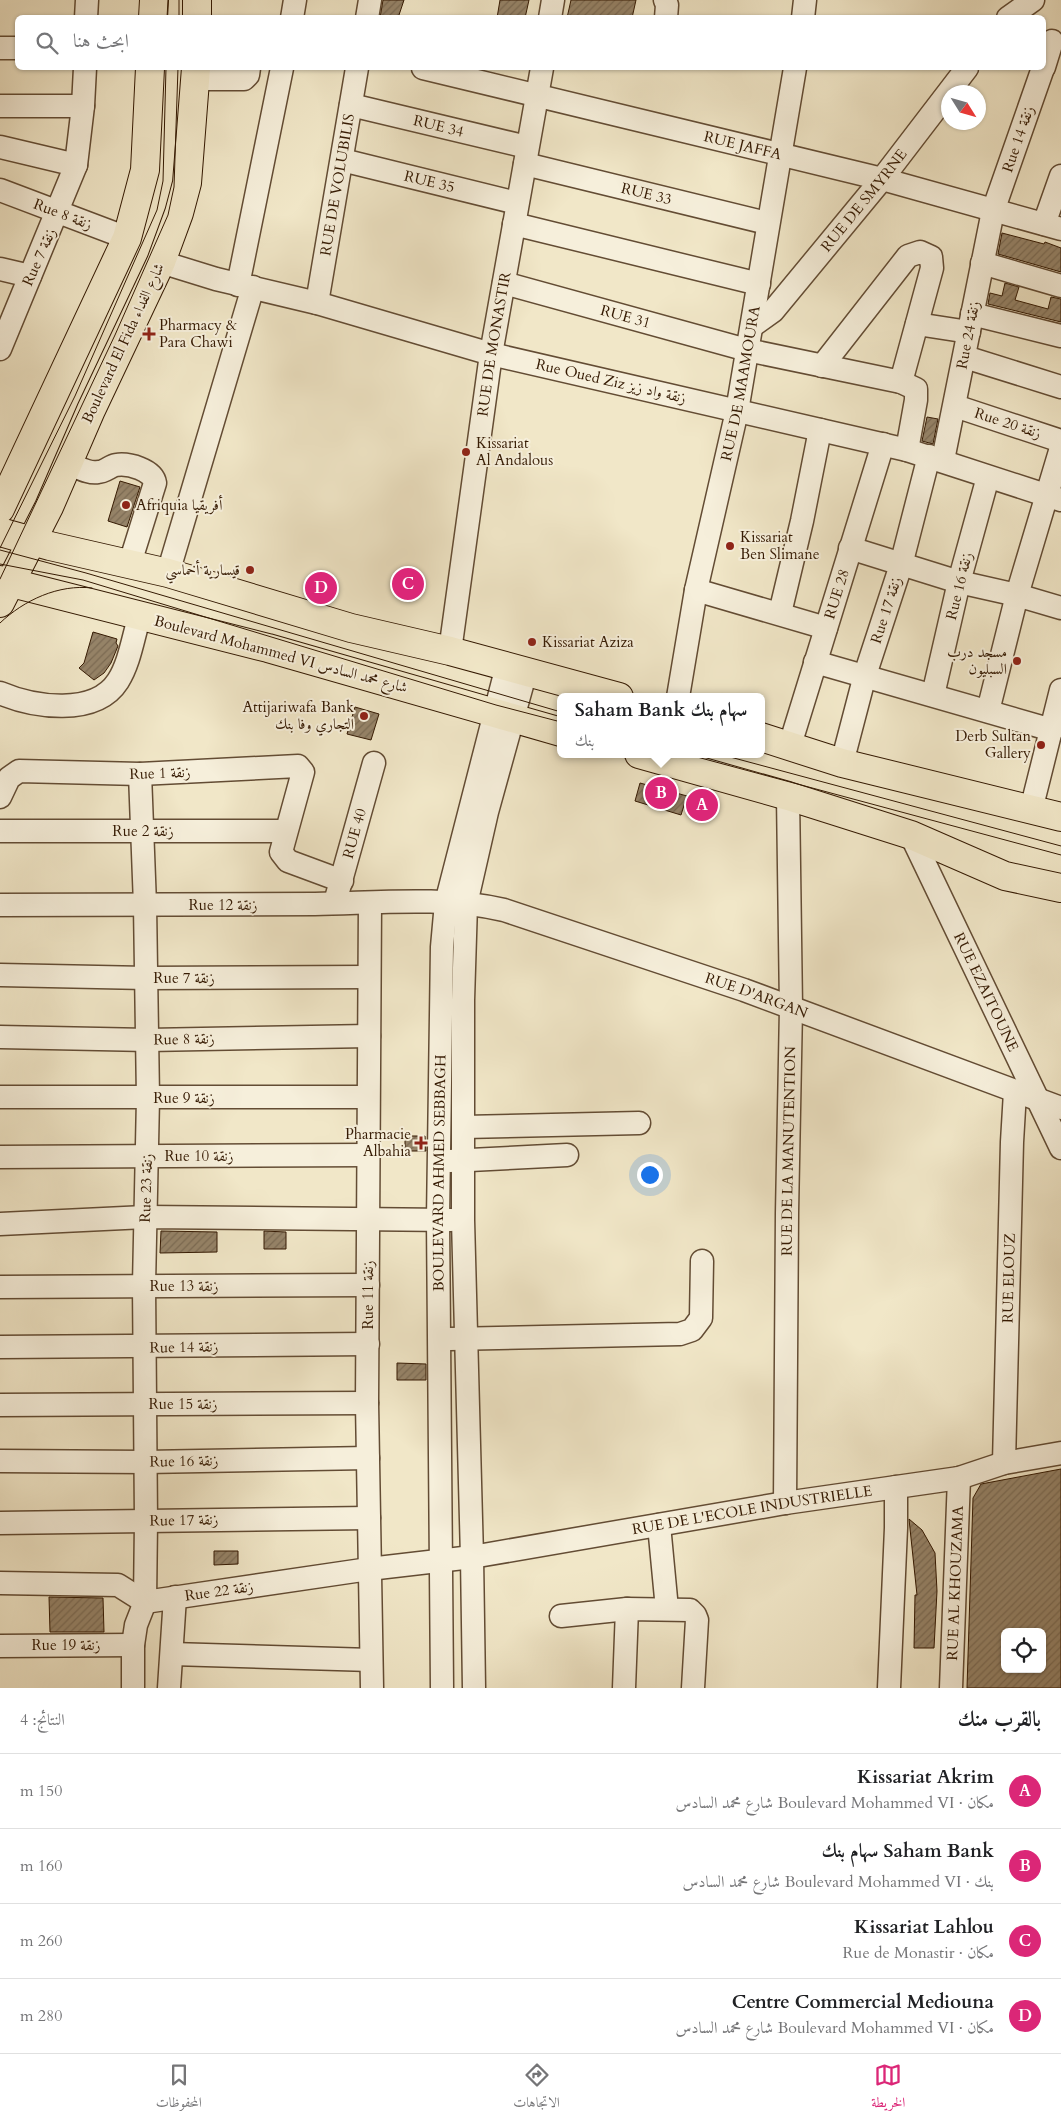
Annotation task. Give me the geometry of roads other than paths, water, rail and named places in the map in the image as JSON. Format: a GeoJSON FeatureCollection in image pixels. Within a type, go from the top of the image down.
{"type":"FeatureCollection","features":[{"type":"Feature","properties":{"kind":"main road"},"geometry":{"type":"LineString","coordinates":[[153,15],[154,0]]}},
{"type":"Feature","properties":{"kind":"main road"},"geometry":{"type":"LineString","coordinates":[[197,0],[197,15]]}},
{"type":"Feature","properties":{"kind":"main road"},"geometry":{"type":"LineString","coordinates":[[0,509],[127,238],[145,170],[150,70]]}},
{"type":"Feature","properties":{"kind":"main road","name":"Boulevard El Fida شارع الفداء"},"geometry":{"type":"LineString","coordinates":[[3,589],[31,542],[69,464],[161,262],[187,183],[196,73]]}},
{"type":"Feature","properties":{"kind":"main road"},"geometry":{"type":"LineString","coordinates":[[0,532],[31,542],[168,573],[351,628],[450,651],[605,693]]}},
{"type":"Feature","properties":{"kind":"main road","name":"Boulevard Mohammed VI شارع محمد السادس"},"geometry":{"type":"LineString","coordinates":[[3,589],[140,615],[268,648],[557,731]]}},
{"type":"Feature","properties":{"kind":"main road"},"geometry":{"type":"LineString","coordinates":[[765,738],[842,763],[1061,817]]}},
{"type":"Feature","properties":{"kind":"main road"},"geometry":{"type":"LineString","coordinates":[[653,758],[788,796],[911,835],[1006,876],[1061,888]]}},
{"type":"Feature","properties":{"kind":"street"},"geometry":{"type":"LineString","coordinates":[[86,0],[86,15]]}},
{"type":"Feature","properties":{"kind":"street"},"geometry":{"type":"LineString","coordinates":[[292,15],[295,0]]}},
{"type":"Feature","properties":{"kind":"street"},"geometry":{"type":"LineString","coordinates":[[368,15],[370,0]]}},
{"type":"Feature","properties":{"kind":"street"},"geometry":{"type":"LineString","coordinates":[[550,15],[553,0]]}},
{"type":"Feature","properties":{"kind":"street"},"geometry":{"type":"LineString","coordinates":[[665,0],[667,5],[666,15]]}},
{"type":"Feature","properties":{"kind":"street"},"geometry":{"type":"LineString","coordinates":[[803,15],[805,0]]}},
{"type":"Feature","properties":{"kind":"street","name":"Rue 14 زنقة"},"geometry":{"type":"LineString","coordinates":[[1046,58],[1052,41]]}},
{"type":"Feature","properties":{"kind":"street"},"geometry":{"type":"LineString","coordinates":[[0,48],[15,48]]}},
{"type":"Feature","properties":{"kind":"street"},"geometry":{"type":"LineString","coordinates":[[0,147],[76,165],[85,70]]}},
{"type":"Feature","properties":{"kind":"street"},"geometry":{"type":"LineString","coordinates":[[196,73],[244,79],[248,75],[249,70]]}},
{"type":"Feature","properties":{"kind":"street"},"geometry":{"type":"LineString","coordinates":[[168,573],[246,286],[282,70]]}},
{"type":"Feature","properties":{"kind":"street","name":"RUE DE VOLUBILIS"},"geometry":{"type":"LineString","coordinates":[[317,303],[357,70]]}},
{"type":"Feature","properties":{"kind":"street","name":"RUE JAFFA"},"geometry":{"type":"LineString","coordinates":[[431,70],[780,156],[882,179],[1052,226]]}},
{"type":"Feature","properties":{"kind":"street","name":"RUE DE MONASTIR"},"geometry":{"type":"LineString","coordinates":[[450,651],[491,354],[542,70]]}},
{"type":"Feature","properties":{"kind":"street","name":"RUE DE MAAMOURA"},"geometry":{"type":"LineString","coordinates":[[679,693],[696,590],[737,411],[759,284],[767,223],[795,70]]}},
{"type":"Feature","properties":{"kind":"street","name":"RUE DE SMYRNE"},"geometry":{"type":"LineString","coordinates":[[752,326],[773,311],[882,179],[965,70]]}},
{"type":"Feature","properties":{"kind":"street","name":"Rue 14 زنقة"},"geometry":{"type":"LineString","coordinates":[[994,210],[1042,70]]}},
{"type":"Feature","properties":{"kind":"street","name":"RUE 34"},"geometry":{"type":"LineString","coordinates":[[351,105],[526,156]]}},
{"type":"Feature","properties":{"kind":"street"},"geometry":{"type":"LineString","coordinates":[[0,106],[83,106]]}},
{"type":"Feature","properties":{"kind":"street","name":"RUE 33"},"geometry":{"type":"LineString","coordinates":[[526,156],[767,223]]}},
{"type":"Feature","properties":{"kind":"street","name":"RUE 35"},"geometry":{"type":"LineString","coordinates":[[342,160],[516,214],[759,284]]}},
{"type":"Feature","properties":{"kind":"street","name":"Rue 7 زنقة"},"geometry":{"type":"LineString","coordinates":[[3,336],[58,212],[76,165]]}},
{"type":"Feature","properties":{"kind":"street"},"geometry":{"type":"LineString","coordinates":[[1052,226],[1061,176]]}},
{"type":"Feature","properties":{"kind":"street","name":"Rue 8 زنقة"},"geometry":{"type":"LineString","coordinates":[[0,190],[127,238]]}},
{"type":"Feature","properties":{"kind":"street","name":"Rue 24 زنقة"},"geometry":{"type":"LineString","coordinates":[[936,458],[955,406],[994,210]]}},
{"type":"Feature","properties":{"kind":"street"},"geometry":{"type":"LineString","coordinates":[[822,366],[908,256],[915,252],[928,255],[932,262],[917,324],[908,386],[916,400],[907,450]]}},
{"type":"Feature","properties":{"kind":"street","name":"Rue Oued Ziz زنقة واد زيز"},"geometry":{"type":"LineString","coordinates":[[161,262],[246,286],[317,303],[491,354],[907,450],[1054,498]]}},
{"type":"Feature","properties":{"kind":"street"},"geometry":{"type":"LineString","coordinates":[[982,263],[1061,286]]}},
{"type":"Feature","properties":{"kind":"street"},"geometry":{"type":"LineString","coordinates":[[0,269],[30,276]]}},
{"type":"Feature","properties":{"kind":"street","name":"RUE 31"},"geometry":{"type":"LineString","coordinates":[[504,283],[747,350],[908,386]]}},
{"type":"Feature","properties":{"kind":"street"},"geometry":{"type":"LineString","coordinates":[[917,324],[970,323],[1061,336]]}},
{"type":"Feature","properties":{"kind":"street"},"geometry":{"type":"LineString","coordinates":[[964,357],[1061,387]]}},
{"type":"Feature","properties":{"kind":"street","name":"Rue 20 زنقة"},"geometry":{"type":"LineString","coordinates":[[955,406],[1061,441]]}},
{"type":"Feature","properties":{"kind":"street"},"geometry":{"type":"LineString","coordinates":[[780,613],[802,521],[820,430]]}},
{"type":"Feature","properties":{"kind":"street","name":"RUE 28"},"geometry":{"type":"LineString","coordinates":[[790,745],[883,444]]}},
{"type":"Feature","properties":{"kind":"street"},"geometry":{"type":"LineString","coordinates":[[988,711],[1017,595],[1054,498],[1061,448]]}},
{"type":"Feature","properties":{"kind":"street","name":"Rue 17 زنقة"},"geometry":{"type":"LineString","coordinates":[[842,763],[865,675],[936,458]]}},
{"type":"Feature","properties":{"kind":"street"},"geometry":{"type":"LineString","coordinates":[[69,464],[90,472],[98,472],[115,465],[121,465],[148,472],[154,477],[155,483],[130,563]]}},
{"type":"Feature","properties":{"kind":"street","name":"Rue 16 زنقة"},"geometry":{"type":"LineString","coordinates":[[933,695],[959,582],[988,477]]}},
{"type":"Feature","properties":{"kind":"street"},"geometry":{"type":"LineString","coordinates":[[850,548],[959,582],[1017,595],[1061,608]]}},
{"type":"Feature","properties":{"kind":"street"},"geometry":{"type":"LineString","coordinates":[[696,590],[826,628]]}},
{"type":"Feature","properties":{"kind":"street"},"geometry":{"type":"LineString","coordinates":[[0,693],[20,700],[51,706],[86,703],[96,700],[112,689],[121,674],[140,615]]}},
{"type":"Feature","properties":{"kind":"street"},"geometry":{"type":"LineString","coordinates":[[815,662],[1052,730]]}},
{"type":"Feature","properties":{"kind":"street","name":"BOULEVARD AHMED SEBBAGH"},"geometry":{"type":"LineString","coordinates":[[442,1688],[438,1219],[442,947],[456,903],[502,716],[516,668]]}},
{"type":"Feature","properties":{"kind":"street"},"geometry":{"type":"LineString","coordinates":[[1031,810],[1061,690]]}},
{"type":"Feature","properties":{"kind":"street","name":"RUE 40"},"geometry":{"type":"LineString","coordinates":[[334,904],[374,763]]}},
{"type":"Feature","properties":{"kind":"street","name":"Rue 1 زنقة"},"geometry":{"type":"LineString","coordinates":[[0,797],[9,778],[19,771],[140,774],[298,766],[303,772],[286,831]]}},
{"type":"Feature","properties":{"kind":"street","name":"Rue 23 زنقة"},"geometry":{"type":"LineString","coordinates":[[140,774],[148,1040],[144,1285],[145,1602]]}},
{"type":"Feature","properties":{"kind":"street","name":"RUE DE LA MANUTENTION"},"geometry":{"type":"LineString","coordinates":[[786,1504],[787,1212],[791,1008],[788,796]]}},
{"type":"Feature","properties":{"kind":"street","name":"Rue 2 زنقة"},"geometry":{"type":"LineString","coordinates":[[0,831],[286,831]]}},
{"type":"Feature","properties":{"kind":"street"},"geometry":{"type":"LineString","coordinates":[[286,831],[282,852],[288,861],[342,880]]}},
{"type":"Feature","properties":{"kind":"street","name":"RUE EZAITOUNE"},"geometry":{"type":"LineString","coordinates":[[911,835],[1061,1148]]}},
{"type":"Feature","properties":{"kind":"street","name":"Rue 11 زنقة"},"geometry":{"type":"LineString","coordinates":[[370,903],[367,1403],[372,1688]]}},
{"type":"Feature","properties":{"kind":"street","name":"BOULEVARD AHMED SEBBAGH"},"geometry":{"type":"LineString","coordinates":[[456,903],[463,1000],[463,1220],[474,1688]]}},
{"type":"Feature","properties":{"kind":"street","name":"RUE D'ARGAN"},"geometry":{"type":"LineString","coordinates":[[456,903],[504,910],[744,990],[1061,1108]]}},
{"type":"Feature","properties":{"kind":"street","name":"Rue 12 زنقة"},"geometry":{"type":"LineString","coordinates":[[0,905],[456,903]]}},
{"type":"Feature","properties":{"kind":"street","name":"Rue 7 زنقة"},"geometry":{"type":"LineString","coordinates":[[0,975],[146,978],[369,977]]}},
{"type":"Feature","properties":{"kind":"street","name":"Rue 8 زنقة"},"geometry":{"type":"LineString","coordinates":[[0,1037],[148,1040],[369,1036]]}},
{"type":"Feature","properties":{"kind":"street","name":"RUE ELOUZ"},"geometry":{"type":"LineString","coordinates":[[1004,1463],[1012,1142],[1015,1092]]}},
{"type":"Feature","properties":{"kind":"street","name":"Rue 9 زنقة"},"geometry":{"type":"LineString","coordinates":[[0,1097],[368,1098]]}},
{"type":"Feature","properties":{"kind":"street"},"geometry":{"type":"LineString","coordinates":[[464,1127],[639,1123]]}},
{"type":"Feature","properties":{"kind":"street","name":"Rue 10 زنقة"},"geometry":{"type":"LineString","coordinates":[[0,1157],[368,1155]]}},
{"type":"Feature","properties":{"kind":"street"},"geometry":{"type":"LineString","coordinates":[[439,1161],[567,1155]]}},
{"type":"Feature","properties":{"kind":"street"},"geometry":{"type":"LineString","coordinates":[[0,1224],[145,1217],[463,1220]]}},
{"type":"Feature","properties":{"kind":"street"},"geometry":{"type":"LineString","coordinates":[[440,1340],[680,1334],[692,1330],[701,1318],[702,1261]]}},
{"type":"Feature","properties":{"kind":"street","name":"Rue 13 زنقة"},"geometry":{"type":"LineString","coordinates":[[0,1287],[368,1285]]}},
{"type":"Feature","properties":{"kind":"street","name":"Rue 14 زنقة"},"geometry":{"type":"LineString","coordinates":[[0,1347],[368,1344]]}},
{"type":"Feature","properties":{"kind":"street","name":"Rue 15 زنقة"},"geometry":{"type":"LineString","coordinates":[[0,1405],[367,1403]]}},
{"type":"Feature","properties":{"kind":"street","name":"RUE DE L'ECOLE INDUSTRIELLE"},"geometry":{"type":"LineString","coordinates":[[441,1560],[472,1558],[786,1504],[960,1478],[1004,1463],[1061,1452]]}},
{"type":"Feature","properties":{"kind":"street","name":"Rue 16 زنقة"},"geometry":{"type":"LineString","coordinates":[[0,1461],[146,1462],[368,1458]]}},
{"type":"Feature","properties":{"kind":"street","name":"RUE AL KHOUZAMA"},"geometry":{"type":"LineString","coordinates":[[951,1688],[960,1478]]}},
{"type":"Feature","properties":{"kind":"street"},"geometry":{"type":"LineString","coordinates":[[889,1688],[896,1487]]}},
{"type":"Feature","properties":{"kind":"street","name":"Rue 17 زنقة"},"geometry":{"type":"LineString","coordinates":[[0,1523],[369,1518]]}},
{"type":"Feature","properties":{"kind":"street"},"geometry":{"type":"LineString","coordinates":[[659,1525],[667,1609]]}},
{"type":"Feature","properties":{"kind":"street","name":"Rue 22 زنقة"},"geometry":{"type":"LineString","coordinates":[[145,1602],[441,1560]]}},
{"type":"Feature","properties":{"kind":"street"},"geometry":{"type":"LineString","coordinates":[[0,1583],[118,1585],[145,1602],[136,1626],[133,1645],[133,1688]]}},
{"type":"Feature","properties":{"kind":"street"},"geometry":{"type":"LineString","coordinates":[[170,1688],[175,1598]]}},
{"type":"Feature","properties":{"kind":"street"},"geometry":{"type":"LineString","coordinates":[[624,1688],[627,1608]]}},
{"type":"Feature","properties":{"kind":"street"},"geometry":{"type":"LineString","coordinates":[[561,1616],[627,1608],[690,1610],[697,1618],[694,1688]]}},
{"type":"Feature","properties":{"kind":"street","name":"Rue 19 زنقة"},"geometry":{"type":"LineString","coordinates":[[0,1646],[133,1645]]}},
{"type":"Feature","properties":{"kind":"street"},"geometry":{"type":"LineString","coordinates":[[172,1654],[371,1660]]}},
{"type":"Feature","properties":{"kind":"tram line"},"geometry":{"type":"LineString","coordinates":[[167,15],[168,0]]}},
{"type":"Feature","properties":{"kind":"tram line"},"geometry":{"type":"LineString","coordinates":[[179,0],[179,15]]}},
{"type":"Feature","properties":{"kind":"tram line"},"geometry":{"type":"LineString","coordinates":[[0,548],[75,396],[157,210],[163,181],[166,70]]}},
{"type":"Feature","properties":{"kind":"tram line"},"geometry":{"type":"LineString","coordinates":[[0,579],[115,335],[168,215],[174,187],[178,70]]}},
{"type":"Feature","properties":{"kind":"tram line"},"geometry":{"type":"LineString","coordinates":[[0,550],[86,573],[557,711]]}},
{"type":"Feature","properties":{"kind":"tram line"},"geometry":{"type":"LineString","coordinates":[[0,564],[83,580],[496,705],[557,721]]}},
{"type":"Feature","properties":{"kind":"tram line"},"geometry":{"type":"LineString","coordinates":[[0,623],[20,607],[43,595],[80,587],[92,588]]}},
{"type":"Feature","properties":{"kind":"tram line"},"geometry":{"type":"LineString","coordinates":[[701,758],[1061,855]]}},
{"type":"Feature","properties":{"kind":"tram line"},"geometry":{"type":"LineString","coordinates":[[734,758],[1061,846]]}},
{"type":"Feature","properties":{"kind":"place","name":"Pharmacy & Para Chawi"},"geometry":{"type":"Point","coordinates":[149,334]}},
{"type":"Feature","properties":{"kind":"place","name":"Kissariat Al Andalous"},"geometry":{"type":"Point","coordinates":[466,452]}},
{"type":"Feature","properties":{"kind":"place","name":"Afriquia أفريقيا"},"geometry":{"type":"Point","coordinates":[126,505]}},
{"type":"Feature","properties":{"kind":"place","name":"Kissariat Ben Slimane"},"geometry":{"type":"Point","coordinates":[730,546]}},
{"type":"Feature","properties":{"kind":"place","name":"قيسارية أخماسي"},"geometry":{"type":"Point","coordinates":[250,570]}},
{"type":"Feature","properties":{"kind":"place","name":"Kissariat Lahlou"},"geometry":{"type":"Point","coordinates":[408,584]}},
{"type":"Feature","properties":{"kind":"place","name":"Centre Commercial Mediouna"},"geometry":{"type":"Point","coordinates":[321,588]}},
{"type":"Feature","properties":{"kind":"place","name":"Kissariat Aziza"},"geometry":{"type":"Point","coordinates":[532,642]}},
{"type":"Feature","properties":{"kind":"place","name":"مسجد درب السبليون"},"geometry":{"type":"Point","coordinates":[1017,661]}},
{"type":"Feature","properties":{"kind":"place","name":"Attijariwafa Bank التجاري وفا بنك"},"geometry":{"type":"Point","coordinates":[364,716]}},
{"type":"Feature","properties":{"kind":"place","name":"Derb Sultan Gallery"},"geometry":{"type":"Point","coordinates":[1041,745]}},
{"type":"Feature","properties":{"kind":"place","name":"Saham Bank سهام بنك"},"geometry":{"type":"Point","coordinates":[661,793]}},
{"type":"Feature","properties":{"kind":"place","name":"Kissariat Akrim"},"geometry":{"type":"Point","coordinates":[702,805]}},
{"type":"Feature","properties":{"kind":"place","name":"Pharmacie Albahia"},"geometry":{"type":"Point","coordinates":[421,1143]}}]}
